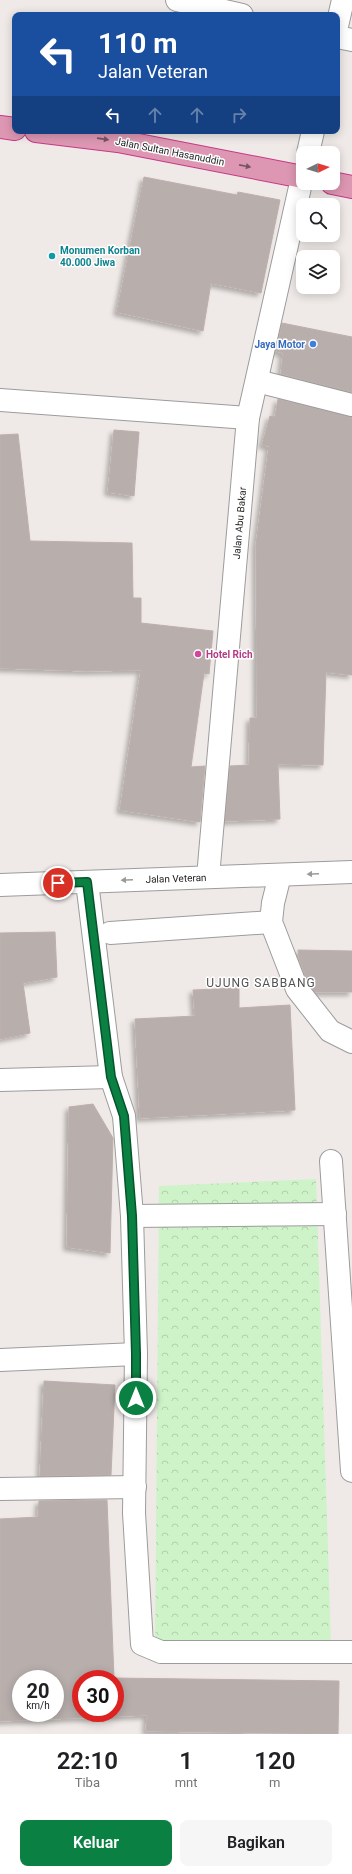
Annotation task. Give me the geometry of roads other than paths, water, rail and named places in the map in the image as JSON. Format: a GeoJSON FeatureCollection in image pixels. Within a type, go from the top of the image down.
{"type":"FeatureCollection","features":[{"type":"Feature","properties":{"kind":"highway"},"geometry":{"type":"LineString","coordinates":[[0,127],[12,129]]}},
{"type":"Feature","properties":{"kind":"highway","name":"Jalan Sultan Hasanuddin"},"geometry":{"type":"LineString","coordinates":[[61,134],[118,141],[296,175]]}},
{"type":"Feature","properties":{"kind":"highway"},"geometry":{"type":"LineString","coordinates":[[340,185],[352,187]]}},
{"type":"Feature","properties":{"kind":"street"},"geometry":{"type":"LineString","coordinates":[[177,0],[229,12]]}},
{"type":"Feature","properties":{"kind":"street"},"geometry":{"type":"LineString","coordinates":[[340,13],[343,0]]}},
{"type":"Feature","properties":{"kind":"street"},"geometry":{"type":"LineString","coordinates":[[340,38],[352,40]]}},
{"type":"Feature","properties":{"kind":"street"},"geometry":{"type":"LineString","coordinates":[[310,146],[312,134]]}},
{"type":"Feature","properties":{"kind":"street","name":"Jalan Abu Bakar"},"geometry":{"type":"LineString","coordinates":[[208,877],[248,418],[300,190]]}},
{"type":"Feature","properties":{"kind":"street"},"geometry":{"type":"LineString","coordinates":[[257,380],[352,405]]}},
{"type":"Feature","properties":{"kind":"street"},"geometry":{"type":"LineString","coordinates":[[0,400],[248,418]]}},
{"type":"Feature","properties":{"kind":"street","name":"Jalan Veteran"},"geometry":{"type":"LineString","coordinates":[[0,885],[352,872]]}},
{"type":"Feature","properties":{"kind":"street"},"geometry":{"type":"LineString","coordinates":[[280,875],[273,903],[271,922],[297,989],[330,1031],[352,1042]]}},
{"type":"Feature","properties":{"kind":"street"},"geometry":{"type":"LineString","coordinates":[[87,882],[111,1077],[124,1116],[132,1216],[136,1354],[134,1513],[142,1644],[161,1652],[352,1652]]}},
{"type":"Feature","properties":{"kind":"street"},"geometry":{"type":"LineString","coordinates":[[110,933],[271,922]]}},
{"type":"Feature","properties":{"kind":"street"},"geometry":{"type":"LineString","coordinates":[[0,1080],[111,1077]]}},
{"type":"Feature","properties":{"kind":"street"},"geometry":{"type":"LineString","coordinates":[[331,1161],[352,1471]]}},
{"type":"Feature","properties":{"kind":"street"},"geometry":{"type":"LineString","coordinates":[[132,1216],[335,1214]]}},
{"type":"Feature","properties":{"kind":"street"},"geometry":{"type":"LineString","coordinates":[[0,1360],[136,1354]]}},
{"type":"Feature","properties":{"kind":"street"},"geometry":{"type":"LineString","coordinates":[[0,1489],[135,1487]]}},
{"type":"Feature","properties":{"kind":"place","name":"Monumen Korban 40.000 Jiwa"},"geometry":{"type":"Point","coordinates":[52,256]}},
{"type":"Feature","properties":{"kind":"place","name":"Jaya Motor"},"geometry":{"type":"Point","coordinates":[313,344]}},
{"type":"Feature","properties":{"kind":"place","name":"Hotel Rich"},"geometry":{"type":"Point","coordinates":[198,654]}},
{"type":"Feature","properties":{"kind":"district","name":"UJUNG SABBANG"},"geometry":{"type":"Point","coordinates":[261,983]}}]}
